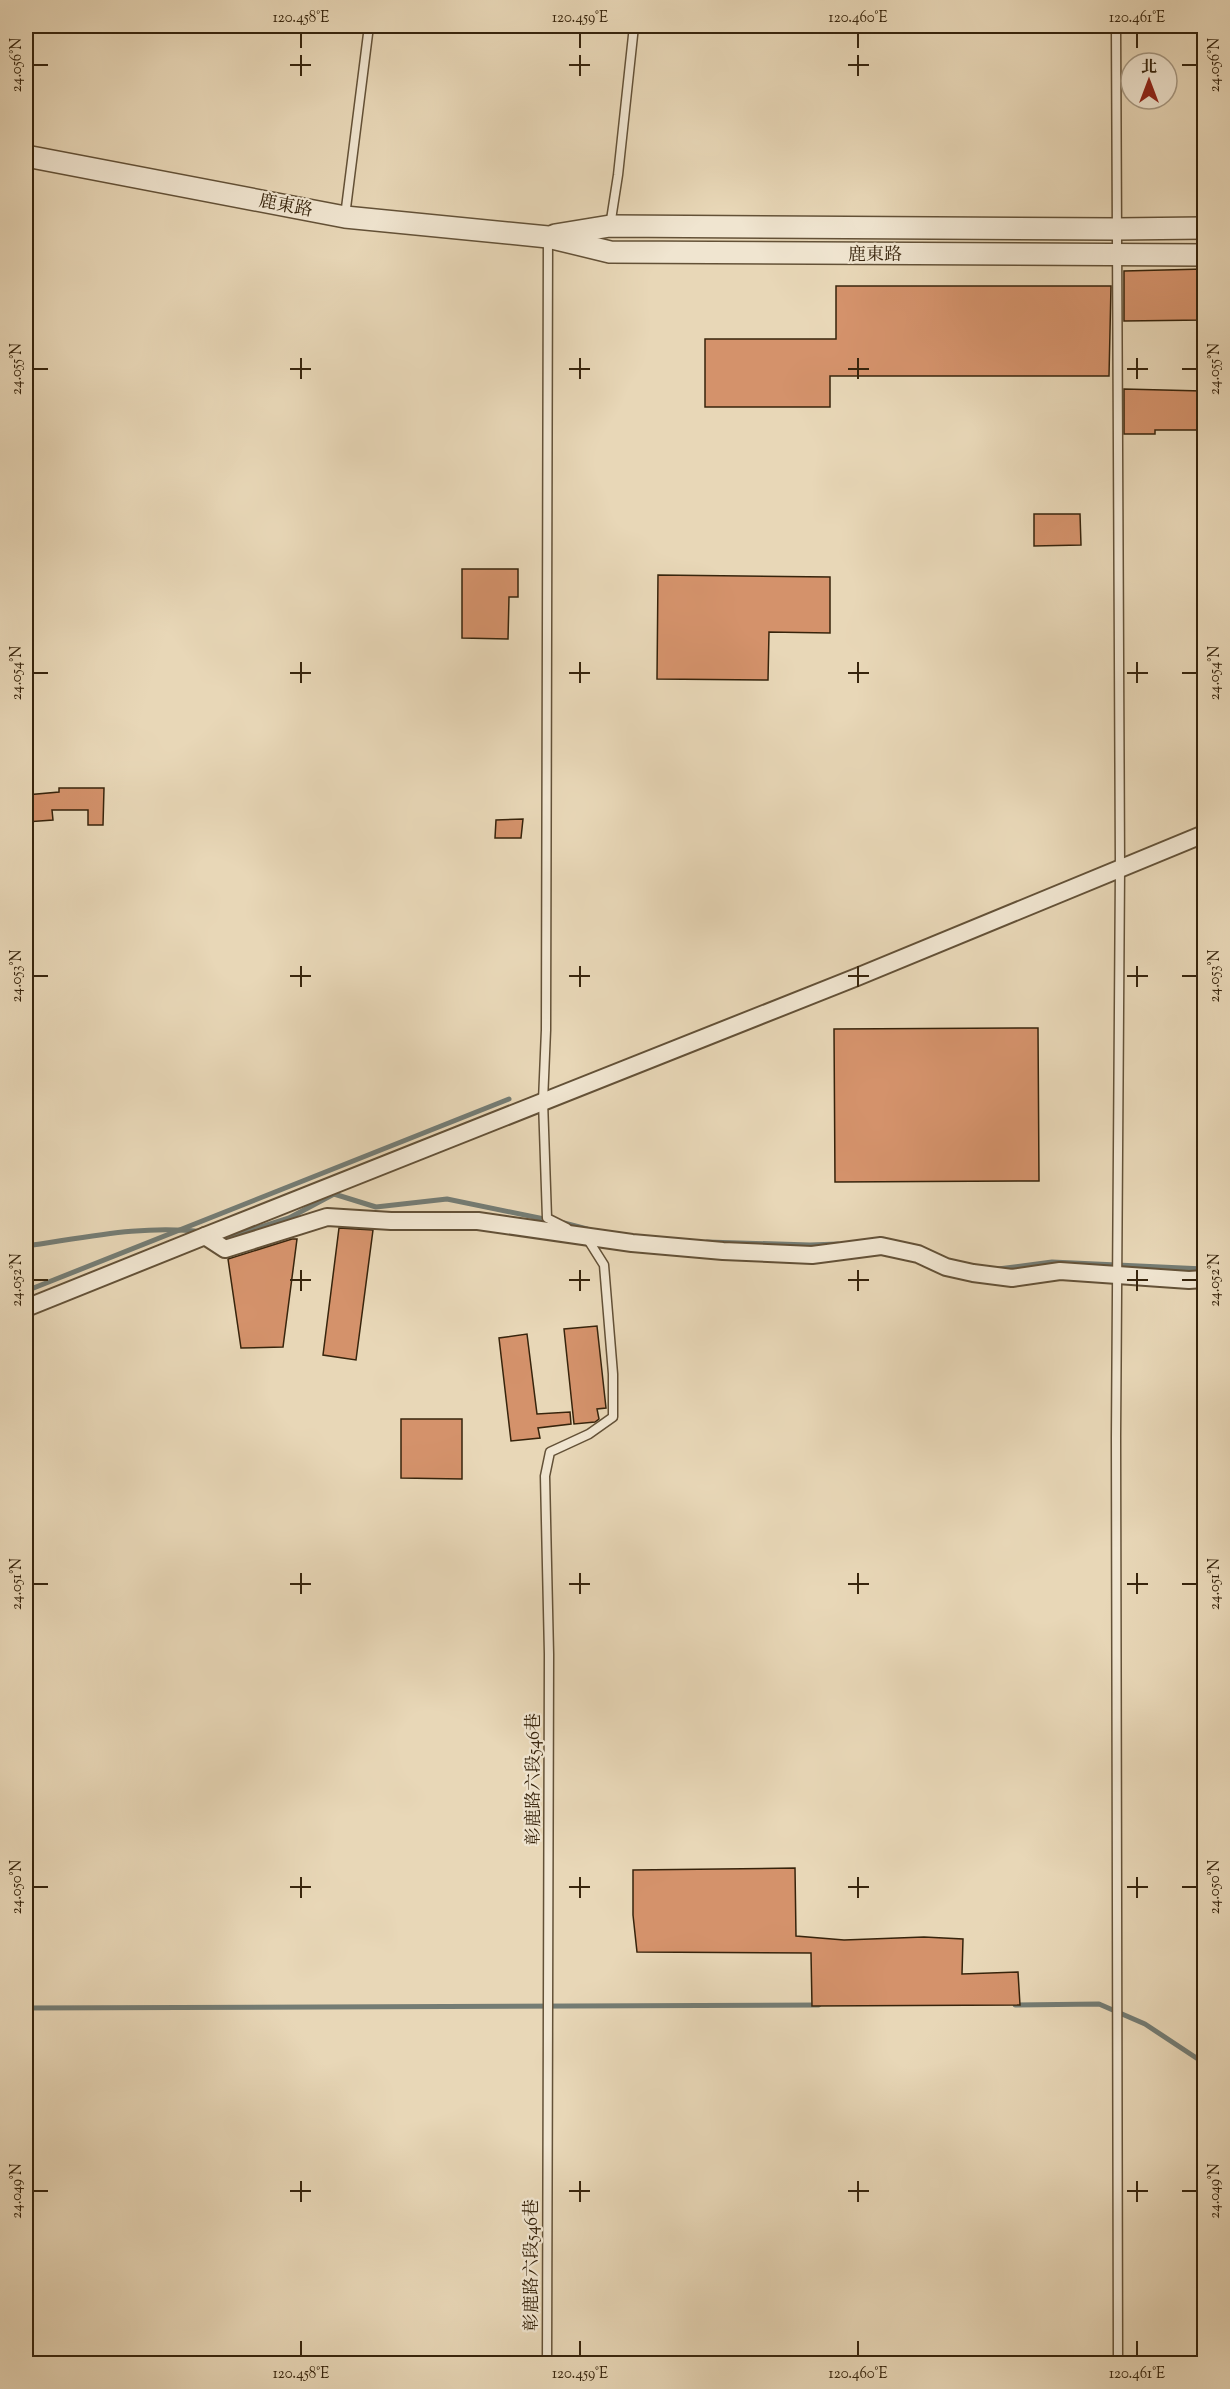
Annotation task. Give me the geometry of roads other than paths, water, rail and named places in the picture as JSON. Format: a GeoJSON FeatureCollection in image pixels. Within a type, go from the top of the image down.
{"type":"FeatureCollection","features":[{"type":"Feature","properties":{"kind":"street","name":"鹿東路"},"geometry":{"type":"LineString","coordinates":[[26,156],[345,217],[548,237],[610,252],[1204,255]]}},
{"type":"Feature","properties":{"kind":"street","name":"鹿東路"},"geometry":{"type":"LineString","coordinates":[[548,237],[610,226],[1204,228]]}},
{"type":"Feature","properties":{"kind":"street"},"geometry":{"type":"LineString","coordinates":[[26,1308],[857,977],[1204,834]]}},
{"type":"Feature","properties":{"kind":"street"},"geometry":{"type":"LineString","coordinates":[[205,1236],[225,1249],[327,1217],[391,1221],[478,1221],[588,1238],[723,1251],[812,1255],[881,1246],[918,1254],[946,1267],[1012,1278],[1060,1271],[1189,1280],[1204,1279]]}},
{"type":"Feature","properties":{"kind":"lane"},"geometry":{"type":"LineString","coordinates":[[345,217],[369,26]]}},
{"type":"Feature","properties":{"kind":"lane"},"geometry":{"type":"LineString","coordinates":[[610,226],[618,175],[634,26]]}},
{"type":"Feature","properties":{"kind":"lane"},"geometry":{"type":"LineString","coordinates":[[1116,26],[1120,868],[1116,1275],[1118,2364]]}},
{"type":"Feature","properties":{"kind":"lane"},"geometry":{"type":"LineString","coordinates":[[548,237],[546,1030],[543,1101],[547,1218],[588,1238]]}},
{"type":"Feature","properties":{"kind":"lane","name":"彰鹿路六段546巷"},"geometry":{"type":"LineString","coordinates":[[547,2364],[549,1654],[545,1476],[550,1452],[589,1434],[613,1417],[604,1264],[588,1238]]}},
{"type":"Feature","properties":{"kind":"waterway"},"geometry":{"type":"LineString","coordinates":[[26,1291],[509,1099]]}},
{"type":"Feature","properties":{"kind":"waterway"},"geometry":{"type":"LineString","coordinates":[[224,1235],[232,1236],[289,1218],[334,1194],[376,1207],[447,1199],[549,1220]]}},
{"type":"Feature","properties":{"kind":"waterway"},"geometry":{"type":"LineString","coordinates":[[564,1223],[587,1229]]}},
{"type":"Feature","properties":{"kind":"waterway"},"geometry":{"type":"LineString","coordinates":[[26,1246],[136,1231],[203,1232]]}},
{"type":"Feature","properties":{"kind":"waterway"},"geometry":{"type":"LineString","coordinates":[[707,1242],[838,1244]]}},
{"type":"Feature","properties":{"kind":"waterway"},"geometry":{"type":"LineString","coordinates":[[998,1269],[1052,1262],[1204,1269]]}},
{"type":"Feature","properties":{"kind":"waterway"},"geometry":{"type":"LineString","coordinates":[[1015,2005],[1099,2004],[1145,2024],[1204,2063]]}},
{"type":"Feature","properties":{"kind":"waterway"},"geometry":{"type":"LineString","coordinates":[[26,2008],[819,2005]]}}]}
